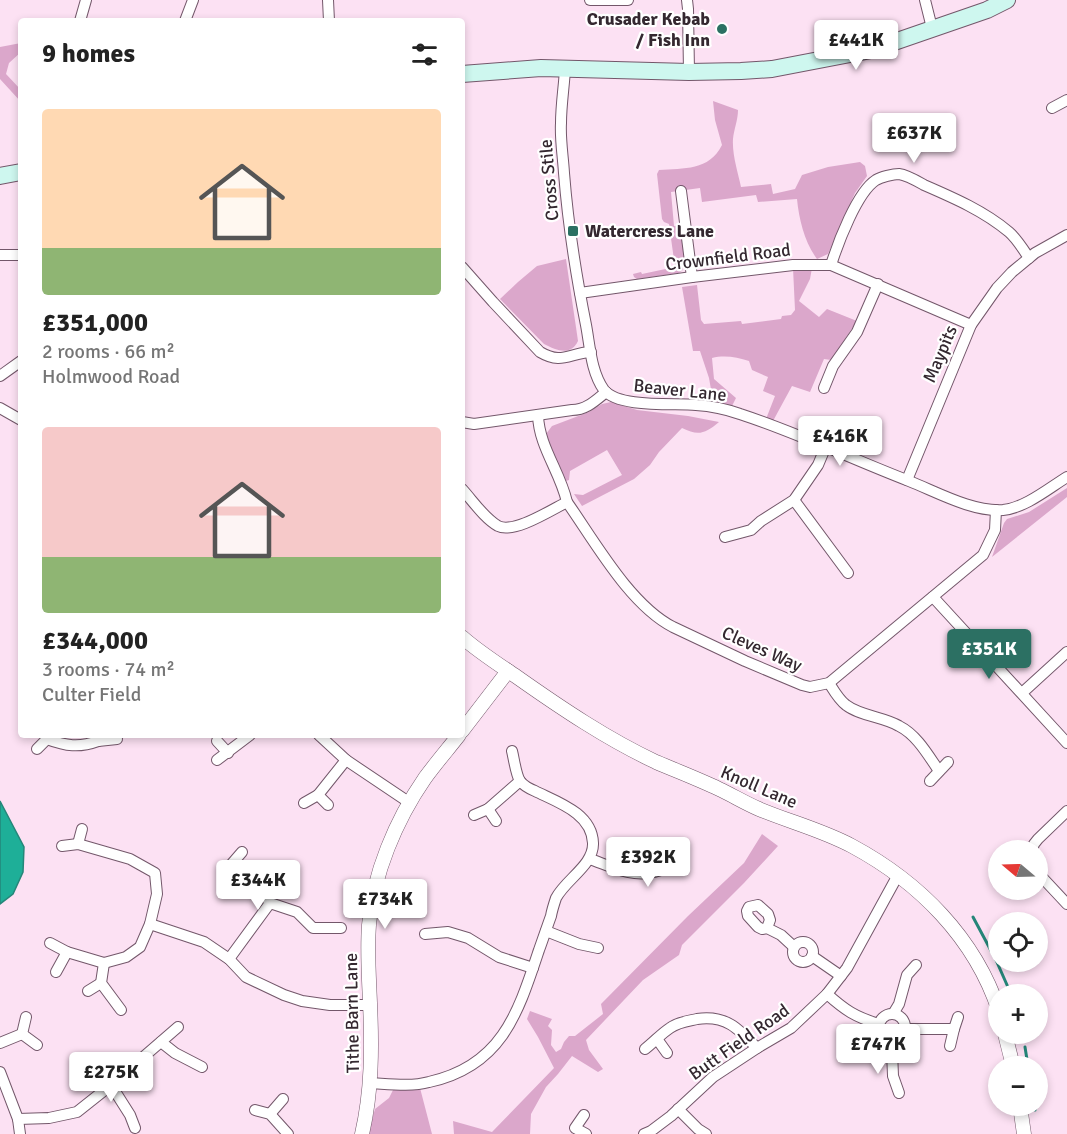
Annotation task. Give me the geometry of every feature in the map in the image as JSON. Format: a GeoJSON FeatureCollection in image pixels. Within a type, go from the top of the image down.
{"type":"FeatureCollection","features":[{"type":"Feature","properties":{"kind":"main road"},"geometry":{"type":"LineString","coordinates":[[465,74],[541,68],[689,72],[741,72],[772,69],[871,50],[987,10],[1007,0]]}},
{"type":"Feature","properties":{"kind":"main road"},"geometry":{"type":"LineString","coordinates":[[0,176],[18,173]]}},
{"type":"Feature","properties":{"kind":"street"},"geometry":{"type":"LineString","coordinates":[[81,18],[86,0]]}},
{"type":"Feature","properties":{"kind":"street"},"geometry":{"type":"LineString","coordinates":[[186,18],[193,0]]}},
{"type":"Feature","properties":{"kind":"street"},"geometry":{"type":"LineString","coordinates":[[328,0],[329,18]]}},
{"type":"Feature","properties":{"kind":"street"},"geometry":{"type":"LineString","coordinates":[[590,0],[628,0]]}},
{"type":"Feature","properties":{"kind":"street"},"geometry":{"type":"LineString","coordinates":[[687,0],[689,72]]}},
{"type":"Feature","properties":{"kind":"street"},"geometry":{"type":"LineString","coordinates":[[925,0],[932,28]]}},
{"type":"Feature","properties":{"kind":"street","name":"Cross Stile"},"geometry":{"type":"LineString","coordinates":[[565,69],[561,124],[567,206],[595,374],[606,392]]}},
{"type":"Feature","properties":{"kind":"street"},"geometry":{"type":"LineString","coordinates":[[1052,108],[1067,100]]}},
{"type":"Feature","properties":{"kind":"street"},"geometry":{"type":"LineString","coordinates":[[831,265],[840,238],[857,204],[870,185],[878,178],[899,174],[946,194],[991,219],[1011,234],[1029,258]]}},
{"type":"Feature","properties":{"kind":"street"},"geometry":{"type":"LineString","coordinates":[[681,191],[692,277]]}},
{"type":"Feature","properties":{"kind":"street","name":"Maypits"},"geometry":{"type":"LineString","coordinates":[[907,480],[971,325],[997,288],[1029,258],[1067,235]]}},
{"type":"Feature","properties":{"kind":"street"},"geometry":{"type":"LineString","coordinates":[[1,255],[18,255]]}},
{"type":"Feature","properties":{"kind":"street","name":"Crownfield Road"},"geometry":{"type":"LineString","coordinates":[[580,293],[793,265],[831,265],[971,325]]}},
{"type":"Feature","properties":{"kind":"street"},"geometry":{"type":"LineString","coordinates":[[465,270],[540,352],[559,359],[591,352]]}},
{"type":"Feature","properties":{"kind":"street"},"geometry":{"type":"LineString","coordinates":[[824,388],[833,366],[858,332],[878,284]]}},
{"type":"Feature","properties":{"kind":"street"},"geometry":{"type":"LineString","coordinates":[[0,376],[18,363]]}},
{"type":"Feature","properties":{"kind":"street","name":"Beaver Lane"},"geometry":{"type":"LineString","coordinates":[[465,422],[474,424],[580,410],[588,407],[606,392],[621,400],[721,408],[770,424],[978,508],[996,510],[1023,504],[1067,477]]}},
{"type":"Feature","properties":{"kind":"street"},"geometry":{"type":"LineString","coordinates":[[0,408],[18,418]]}},
{"type":"Feature","properties":{"kind":"street","name":"Cleves Way"},"geometry":{"type":"LineString","coordinates":[[538,415],[543,444],[564,487],[567,502],[619,577],[645,607],[663,621],[745,661],[802,685],[810,687],[829,683]]}},
{"type":"Feature","properties":{"kind":"street"},"geometry":{"type":"LineString","coordinates":[[725,537],[751,530],[794,500],[818,465],[826,446]]}},
{"type":"Feature","properties":{"kind":"street"},"geometry":{"type":"LineString","coordinates":[[465,492],[487,517],[506,529],[517,527],[567,502]]}},
{"type":"Feature","properties":{"kind":"street"},"geometry":{"type":"LineString","coordinates":[[794,500],[834,544],[848,573]]}},
{"type":"Feature","properties":{"kind":"street"},"geometry":{"type":"LineString","coordinates":[[939,771],[907,731],[849,708],[840,700],[829,683],[983,555],[995,530],[996,510]]}},
{"type":"Feature","properties":{"kind":"street"},"geometry":{"type":"LineString","coordinates":[[933,597],[1067,743]]}},
{"type":"Feature","properties":{"kind":"street","name":"Knoll Lane"},"geometry":{"type":"LineString","coordinates":[[465,639],[552,702],[654,761],[759,809],[839,840],[898,875],[929,901],[949,922],[971,953],[988,984]]}},
{"type":"Feature","properties":{"kind":"street"},"geometry":{"type":"LineString","coordinates":[[1022,693],[1067,652]]}},
{"type":"Feature","properties":{"kind":"street"},"geometry":{"type":"LineString","coordinates":[[465,727],[508,671]]}},
{"type":"Feature","properties":{"kind":"street"},"geometry":{"type":"LineString","coordinates":[[37,749],[46,738]]}},
{"type":"Feature","properties":{"kind":"street"},"geometry":{"type":"LineString","coordinates":[[49,738],[64,745],[77,746],[89,744],[98,738],[117,739]]}},
{"type":"Feature","properties":{"kind":"street"},"geometry":{"type":"LineString","coordinates":[[217,760],[246,738]]}},
{"type":"Feature","properties":{"kind":"street"},"geometry":{"type":"LineString","coordinates":[[322,738],[346,760],[410,803]]}},
{"type":"Feature","properties":{"kind":"street","name":"Tithe Barn Lane"},"geometry":{"type":"LineString","coordinates":[[362,1134],[370,1083],[368,957],[369,924],[374,901],[385,856],[395,831],[424,780],[457,738]]}},
{"type":"Feature","properties":{"kind":"street"},"geometry":{"type":"LineString","coordinates":[[218,741],[228,753]]}},
{"type":"Feature","properties":{"kind":"street"},"geometry":{"type":"LineString","coordinates":[[370,1083],[428,1083],[458,1073],[474,1064],[494,1047],[507,1030],[533,969],[556,898],[570,879],[590,859],[593,843],[590,829],[584,820],[572,809],[526,787],[520,781],[512,751]]}},
{"type":"Feature","properties":{"kind":"street"},"geometry":{"type":"LineString","coordinates":[[304,803],[318,795],[346,760]]}},
{"type":"Feature","properties":{"kind":"street"},"geometry":{"type":"LineString","coordinates":[[930,781],[948,762]]}},
{"type":"Feature","properties":{"kind":"street"},"geometry":{"type":"LineString","coordinates":[[474,815],[488,809],[520,781]]}},
{"type":"Feature","properties":{"kind":"street"},"geometry":{"type":"LineString","coordinates":[[318,795],[328,805]]}},
{"type":"Feature","properties":{"kind":"street"},"geometry":{"type":"LineString","coordinates":[[488,809],[496,821]]}},
{"type":"Feature","properties":{"kind":"street"},"geometry":{"type":"LineString","coordinates":[[1037,840],[1067,811]]}},
{"type":"Feature","properties":{"kind":"street"},"geometry":{"type":"LineString","coordinates":[[78,844],[82,829]]}},
{"type":"Feature","properties":{"kind":"street"},"geometry":{"type":"LineString","coordinates":[[590,859],[617,869],[646,874],[665,869],[674,858],[681,843]]}},
{"type":"Feature","properties":{"kind":"street"},"geometry":{"type":"LineString","coordinates":[[62,846],[78,844],[130,859],[155,873]]}},
{"type":"Feature","properties":{"kind":"street"},"geometry":{"type":"LineString","coordinates":[[242,852],[229,867],[234,873],[260,889],[270,903],[297,912],[313,928],[341,928]]}},
{"type":"Feature","properties":{"kind":"street"},"geometry":{"type":"LineString","coordinates":[[50,943],[68,952],[104,963],[126,957],[140,947],[150,924],[157,894],[155,873],[160,862]]}},
{"type":"Feature","properties":{"kind":"street","name":"Butt Field Road"},"geometry":{"type":"LineString","coordinates":[[644,1134],[678,1109],[713,1077],[791,1028],[826,994],[841,976],[898,875]]}},
{"type":"Feature","properties":{"kind":"street"},"geometry":{"type":"LineString","coordinates":[[1048,884],[1067,904]]}},
{"type":"Feature","properties":{"kind":"street"},"geometry":{"type":"LineString","coordinates":[[229,959],[270,903]]}},
{"type":"Feature","properties":{"kind":"street"},"geometry":{"type":"LineString","coordinates":[[150,924],[204,942],[229,959],[246,977],[284,996],[330,1005],[370,1005]]}},
{"type":"Feature","properties":{"kind":"street"},"geometry":{"type":"LineString","coordinates":[[767,928],[781,935],[794,947],[794,956],[798,961],[808,961],[812,956],[841,976]]}},
{"type":"Feature","properties":{"kind":"street"},"geometry":{"type":"LineString","coordinates":[[546,931],[579,944],[598,948]]}},
{"type":"Feature","properties":{"kind":"street"},"geometry":{"type":"LineString","coordinates":[[425,934],[448,932],[468,938],[499,957],[533,969]]}},
{"type":"Feature","properties":{"kind":"street"},"geometry":{"type":"LineString","coordinates":[[56,972],[68,952]]}},
{"type":"Feature","properties":{"kind":"street"},"geometry":{"type":"LineString","coordinates":[[104,963],[101,983],[121,1010]]}},
{"type":"Feature","properties":{"kind":"street"},"geometry":{"type":"LineString","coordinates":[[893,1014],[899,1004],[907,975],[916,965]]}},
{"type":"Feature","properties":{"kind":"street"},"geometry":{"type":"LineString","coordinates":[[88,991],[101,983]]}},
{"type":"Feature","properties":{"kind":"street"},"geometry":{"type":"LineString","coordinates":[[826,994],[848,1012],[861,1019],[879,1024]]}},
{"type":"Feature","properties":{"kind":"street"},"geometry":{"type":"LineString","coordinates":[[893,1014],[901,1017],[904,1033],[898,1039],[890,1040],[882,1036],[879,1024],[886,1015],[893,1014]]}},
{"type":"Feature","properties":{"kind":"street"},"geometry":{"type":"LineString","coordinates":[[22,1034],[26,1017]]}},
{"type":"Feature","properties":{"kind":"street"},"geometry":{"type":"LineString","coordinates":[[950,1046],[958,1017]]}},
{"type":"Feature","properties":{"kind":"street"},"geometry":{"type":"LineString","coordinates":[[645,1049],[671,1027],[686,1021],[716,1018],[730,1023],[757,1048]]}},
{"type":"Feature","properties":{"kind":"street"},"geometry":{"type":"LineString","coordinates":[[18,1119],[49,1118],[77,1112],[178,1027]]}},
{"type":"Feature","properties":{"kind":"street"},"geometry":{"type":"LineString","coordinates":[[905,1029],[954,1029]]}},
{"type":"Feature","properties":{"kind":"street"},"geometry":{"type":"LineString","coordinates":[[0,1043],[22,1034]]}},
{"type":"Feature","properties":{"kind":"street"},"geometry":{"type":"LineString","coordinates":[[22,1034],[37,1045]]}},
{"type":"Feature","properties":{"kind":"street"},"geometry":{"type":"LineString","coordinates":[[657,1039],[667,1053]]}},
{"type":"Feature","properties":{"kind":"street"},"geometry":{"type":"LineString","coordinates":[[890,1040],[893,1076],[899,1093]]}},
{"type":"Feature","properties":{"kind":"street"},"geometry":{"type":"LineString","coordinates":[[161,1042],[175,1053],[202,1067]]}},
{"type":"Feature","properties":{"kind":"street"},"geometry":{"type":"LineString","coordinates":[[0,1072],[18,1119],[20,1134]]}},
{"type":"Feature","properties":{"kind":"street"},"geometry":{"type":"LineString","coordinates":[[111,1085],[130,1114],[135,1128]]}},
{"type":"Feature","properties":{"kind":"street"},"geometry":{"type":"LineString","coordinates":[[270,1114],[283,1099]]}},
{"type":"Feature","properties":{"kind":"street"},"geometry":{"type":"LineString","coordinates":[[678,1109],[706,1134]]}},
{"type":"Feature","properties":{"kind":"street"},"geometry":{"type":"LineString","coordinates":[[255,1110],[270,1114],[288,1134]]}},
{"type":"Feature","properties":{"kind":"street"},"geometry":{"type":"LineString","coordinates":[[584,1115],[575,1128],[586,1134]]}},
{"type":"Feature","properties":{"kind":"street"},"geometry":{"type":"LineString","coordinates":[[1021,1116],[1024,1134]]}},
{"type":"Feature","properties":{"kind":"shaded area"},"geometry":{"type":"Polygon","coordinates":[[[18,44],[18,55],[9,63],[6,74],[18,87],[18,99],[0,79],[0,47],[18,44]]]}},
{"type":"Feature","properties":{"kind":"shaded area"},"geometry":{"type":"Polygon","coordinates":[[[713,101],[738,110],[733,145],[741,187],[771,184],[773,194],[795,189],[802,175],[828,167],[860,162],[865,166],[867,176],[855,193],[828,254],[817,259],[803,231],[797,199],[758,202],[756,195],[702,202],[700,188],[671,192],[674,226],[682,225],[686,264],[679,273],[637,279],[633,274],[675,267],[669,224],[662,219],[657,174],[659,170],[703,164],[717,153],[722,145],[715,120],[713,101]]]}},
{"type":"Feature","properties":{"kind":"shaded area"},"geometry":{"type":"Polygon","coordinates":[[[566,259],[578,341],[572,349],[563,351],[544,344],[500,299],[537,266],[566,259]]]}},
{"type":"Feature","properties":{"kind":"shaded area"},"geometry":{"type":"Polygon","coordinates":[[[793,268],[812,268],[810,279],[799,301],[819,317],[827,309],[857,321],[831,360],[824,359],[810,392],[792,386],[773,421],[766,419],[775,396],[763,391],[768,377],[752,370],[749,361],[740,358],[712,358],[714,379],[736,398],[732,406],[713,401],[709,378],[700,351],[693,351],[682,287],[697,285],[701,320],[704,324],[741,321],[742,324],[781,319],[782,316],[791,315],[795,310],[793,268]]]}},
{"type":"Feature","properties":{"kind":"shaded area"},"geometry":{"type":"Polygon","coordinates":[[[611,402],[637,410],[719,422],[710,429],[697,433],[682,428],[650,465],[634,479],[582,506],[574,494],[583,495],[622,475],[607,450],[570,471],[569,480],[566,481],[545,438],[546,434],[552,426],[611,402]]]}},
{"type":"Feature","properties":{"kind":"shaded area"},"geometry":{"type":"Polygon","coordinates":[[[1067,488],[1067,497],[992,557],[1007,519],[1029,512],[1067,488]]]}},
{"type":"Feature","properties":{"kind":"shaded area"},"geometry":{"type":"Polygon","coordinates":[[[0,801],[24,847],[23,872],[13,894],[0,904],[0,801]]]}},
{"type":"Feature","properties":{"kind":"shaded area"},"geometry":{"type":"Polygon","coordinates":[[[762,834],[778,846],[682,945],[679,955],[643,980],[586,1040],[589,1050],[603,1069],[598,1072],[572,1056],[546,1087],[531,1114],[530,1134],[454,1134],[453,1121],[492,1132],[554,1068],[527,1019],[530,1011],[552,1019],[548,1026],[552,1030],[551,1045],[556,1052],[561,1049],[569,1036],[575,1036],[603,1014],[601,1004],[744,863],[762,834]]]}},
{"type":"Feature","properties":{"kind":"shaded area"},"geometry":{"type":"Polygon","coordinates":[[[394,1088],[420,1088],[432,1134],[368,1134],[375,1109],[389,1098],[394,1088]]]}},
{"type":"Feature","properties":{"kind":"waterway"},"geometry":{"type":"LineString","coordinates":[[973,917],[1007,984]]}},
{"type":"Feature","properties":{"kind":"waterway"},"geometry":{"type":"LineString","coordinates":[[1025,1047],[1026,1056]]}},
{"type":"Feature","properties":{"kind":"place","name":"Crusader Kebab / Fish Inn"},"geometry":{"type":"Point","coordinates":[722,29]}},
{"type":"Feature","properties":{"kind":"place","name":"Watercress Lane"},"geometry":{"type":"Point","coordinates":[573,231]}}]}
